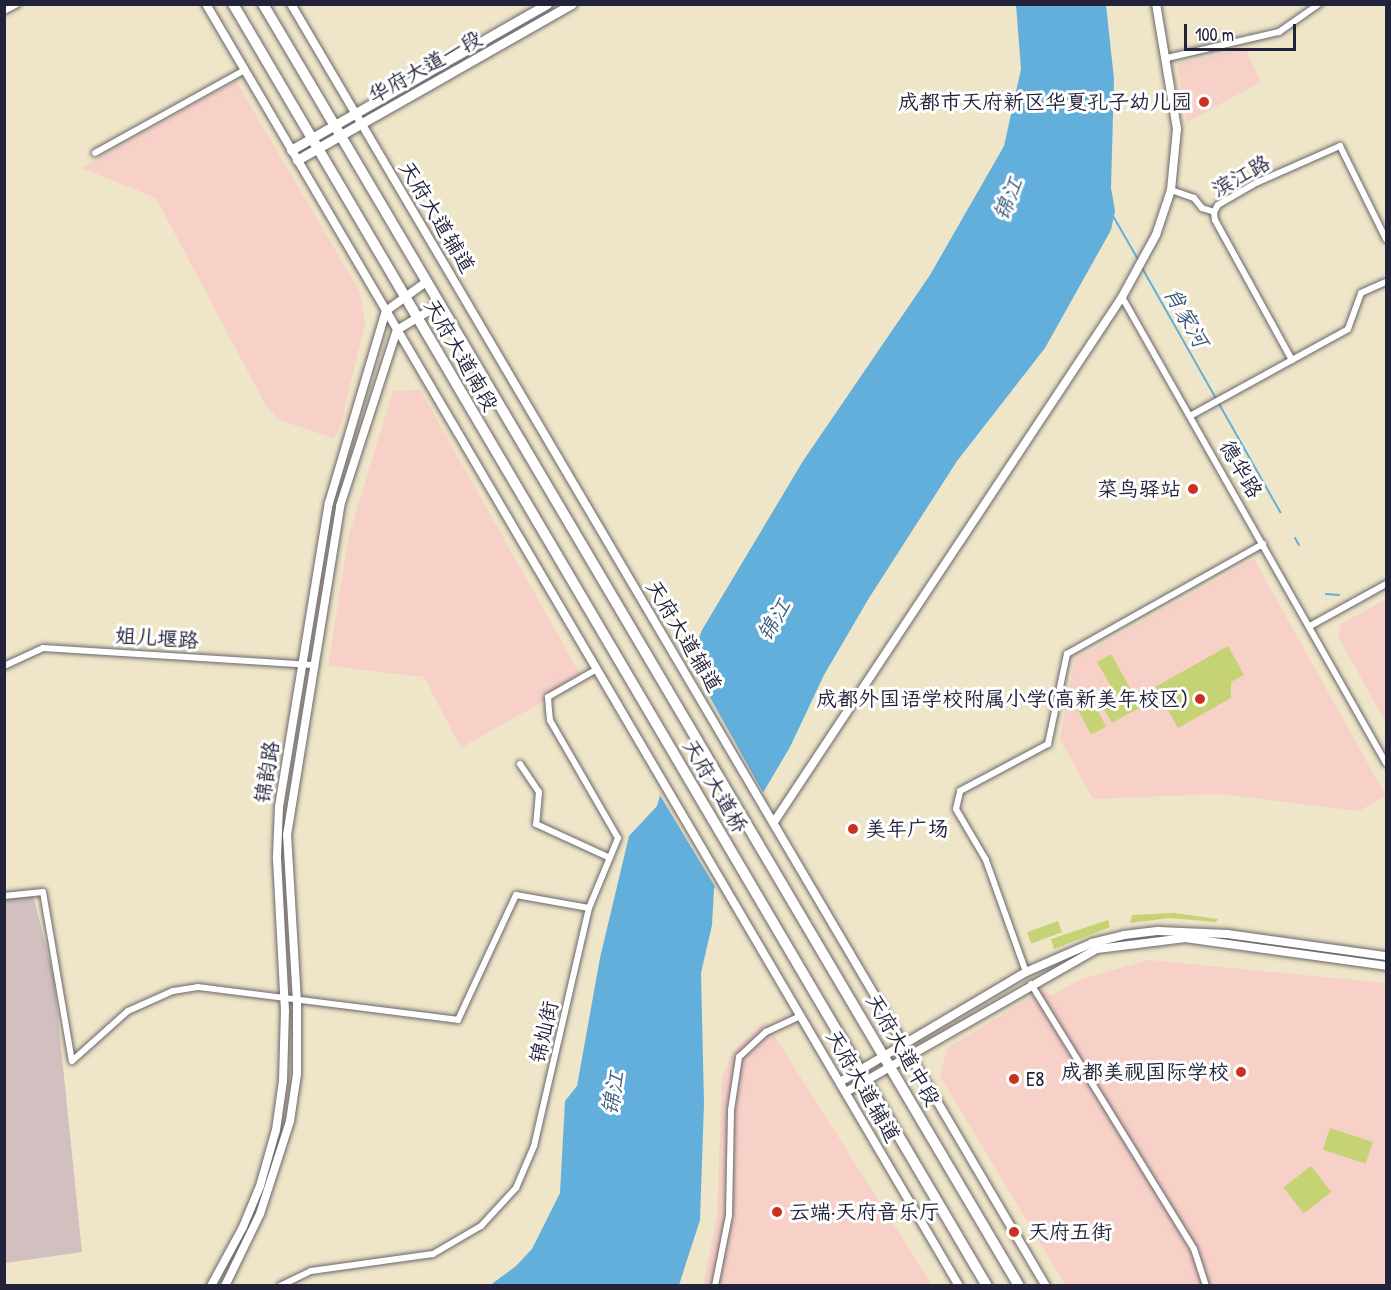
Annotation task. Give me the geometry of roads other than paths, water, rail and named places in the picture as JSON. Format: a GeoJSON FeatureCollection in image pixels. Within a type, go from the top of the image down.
{"type":"FeatureCollection","features":[{"type":"Feature","properties":{"kind":"main road","name":"天府大道南段"},"geometry":{"type":"LineString","coordinates":[[233,4],[656,724]]}},
{"type":"Feature","properties":{"kind":"main road","name":"天府大道南段"},"geometry":{"type":"LineString","coordinates":[[263,4],[754,835]]}},
{"type":"Feature","properties":{"kind":"main road"},"geometry":{"type":"LineString","coordinates":[[291,150],[311,138],[337,131],[355,113],[548,4]]}},
{"type":"Feature","properties":{"kind":"main road","name":"华府大道一段"},"geometry":{"type":"LineString","coordinates":[[297,160],[317,148],[337,131],[361,124],[572,4]]}},
{"type":"Feature","properties":{"kind":"main road","name":"天府大道桥"},"geometry":{"type":"LineString","coordinates":[[656,724],[860,1070]]}},
{"type":"Feature","properties":{"kind":"main road","name":"天府大道中段"},"geometry":{"type":"LineString","coordinates":[[754,835],[1019,1286]]}},
{"type":"Feature","properties":{"kind":"main road"},"geometry":{"type":"LineString","coordinates":[[860,1070],[987,1286]]}},
{"type":"Feature","properties":{"kind":"street"},"geometry":{"type":"LineString","coordinates":[[4,11],[16,4]]}},
{"type":"Feature","properties":{"kind":"street","name":"天府大道辅道"},"geometry":{"type":"LineString","coordinates":[[206,4],[959,1286]]}},
{"type":"Feature","properties":{"kind":"street","name":"天府大道辅道"},"geometry":{"type":"LineString","coordinates":[[291,4],[1046,1286]]}},
{"type":"Feature","properties":{"kind":"street"},"geometry":{"type":"LineString","coordinates":[[774,822],[1122,297],[1145,255],[1171,190],[1177,129],[1167,58],[1156,4]]}},
{"type":"Feature","properties":{"kind":"street"},"geometry":{"type":"LineString","coordinates":[[1167,58],[1279,32],[1318,4]]}},
{"type":"Feature","properties":{"kind":"street"},"geometry":{"type":"LineString","coordinates":[[95,153],[245,70]]}},
{"type":"Feature","properties":{"kind":"street","name":"滨江路"},"geometry":{"type":"LineString","coordinates":[[1171,190],[1194,198],[1202,208],[1214,212],[1218,205],[1256,183],[1340,146],[1386,239]]}},
{"type":"Feature","properties":{"kind":"street"},"geometry":{"type":"LineString","coordinates":[[1214,212],[1215,220],[1292,360]]}},
{"type":"Feature","properties":{"kind":"street"},"geometry":{"type":"LineString","coordinates":[[386,311],[426,282]]}},
{"type":"Feature","properties":{"kind":"street"},"geometry":{"type":"LineString","coordinates":[[1190,416],[1348,329],[1361,293],[1386,282]]}},
{"type":"Feature","properties":{"kind":"street","name":"德华路"},"geometry":{"type":"LineString","coordinates":[[1122,297],[1386,763]]}},
{"type":"Feature","properties":{"kind":"street"},"geometry":{"type":"LineString","coordinates":[[397,330],[439,305]]}},
{"type":"Feature","properties":{"kind":"street","name":"锦韵路"},"geometry":{"type":"LineString","coordinates":[[211,1286],[243,1227],[276,1130],[283,1081],[285,999],[277,856],[279,807],[336,476],[386,311]]}},
{"type":"Feature","properties":{"kind":"street","name":"锦韵路"},"geometry":{"type":"LineString","coordinates":[[225,1286],[260,1214],[290,1121],[297,1074],[297,1002],[287,835],[312,665],[340,506],[397,330]]}},
{"type":"Feature","properties":{"kind":"street"},"geometry":{"type":"LineString","coordinates":[[1026,972],[986,860],[956,808],[960,791],[1048,744],[1067,654],[1263,544]]}},
{"type":"Feature","properties":{"kind":"street"},"geometry":{"type":"LineString","coordinates":[[1310,626],[1386,584]]}},
{"type":"Feature","properties":{"kind":"street","name":"姐儿堰路"},"geometry":{"type":"LineString","coordinates":[[4,666],[43,648],[312,665]]}},
{"type":"Feature","properties":{"kind":"street","name":"锦灿街"},"geometry":{"type":"LineString","coordinates":[[280,1286],[311,1271],[433,1254],[481,1226],[497,1212],[516,1188],[534,1146],[589,908],[618,838],[550,720],[548,697],[597,669]]}},
{"type":"Feature","properties":{"kind":"street"},"geometry":{"type":"LineString","coordinates":[[520,764],[539,792],[536,825],[610,858]]}},
{"type":"Feature","properties":{"kind":"street"},"geometry":{"type":"LineString","coordinates":[[4,896],[43,892],[72,1061],[128,1011],[173,991],[219,987],[297,1002],[458,1020],[516,895],[589,908]]}},
{"type":"Feature","properties":{"kind":"street"},"geometry":{"type":"LineString","coordinates":[[840,1082],[1026,972],[1092,943],[1159,931],[1227,934],[1386,956]]}},
{"type":"Feature","properties":{"kind":"street"},"geometry":{"type":"LineString","coordinates":[[846,1092],[1031,984],[1096,949],[1185,938],[1386,966]]}},
{"type":"Feature","properties":{"kind":"street"},"geometry":{"type":"LineString","coordinates":[[1031,984],[1194,1249],[1206,1286]]}},
{"type":"Feature","properties":{"kind":"street"},"geometry":{"type":"LineString","coordinates":[[715,1286],[729,1215],[731,1110],[739,1058],[766,1032],[801,1016]]}},
{"type":"Feature","properties":{"kind":"water","name":"锦江"},"geometry":{"type":"Polygon","coordinates":[[[1016,5],[1106,5],[1114,79],[1111,188],[1115,211],[1111,230],[1045,348],[957,461],[869,598],[824,675],[790,747],[738,835],[714,889],[712,925],[701,973],[704,1103],[700,1220],[679,1285],[489,1286],[516,1266],[532,1249],[560,1193],[565,1101],[577,1086],[600,958],[629,836],[657,806],[678,734],[687,670],[702,630],[803,461],[930,275],[1004,146],[1021,69],[1016,5]]]}},
{"type":"Feature","properties":{"kind":"waterway","name":"肖家河"},"geometry":{"type":"LineString","coordinates":[[1113,216],[1139,261]]}},
{"type":"Feature","properties":{"kind":"waterway","name":"肖家河"},"geometry":{"type":"LineString","coordinates":[[1141,266],[1280,512]]}},
{"type":"Feature","properties":{"kind":"waterway","name":"肖家河"},"geometry":{"type":"LineString","coordinates":[[1295,538],[1299,545]]}},
{"type":"Feature","properties":{"kind":"waterway","name":"肖家河"},"geometry":{"type":"LineString","coordinates":[[1326,594],[1339,595]]}},
{"type":"Feature","properties":{"kind":"place","name":"成都市天府新区华夏孔子幼儿园"},"geometry":{"type":"Point","coordinates":[1204,102]}},
{"type":"Feature","properties":{"kind":"place","name":"菜鸟驿站"},"geometry":{"type":"Point","coordinates":[1193,489]}},
{"type":"Feature","properties":{"kind":"place","name":"成都外国语学校附属小学(高新美年校区)"},"geometry":{"type":"Point","coordinates":[1200,699]}},
{"type":"Feature","properties":{"kind":"place","name":"美年广场"},"geometry":{"type":"Point","coordinates":[853,829]}},
{"type":"Feature","properties":{"kind":"place","name":"成都美视国际学校"},"geometry":{"type":"Point","coordinates":[1241,1072]}},
{"type":"Feature","properties":{"kind":"place","name":"E8"},"geometry":{"type":"Point","coordinates":[1014,1079]}},
{"type":"Feature","properties":{"kind":"place","name":"云端·天府音乐厅"},"geometry":{"type":"Point","coordinates":[777,1212]}},
{"type":"Feature","properties":{"kind":"place","name":"天府五街"},"geometry":{"type":"Point","coordinates":[1014,1232]}}]}
